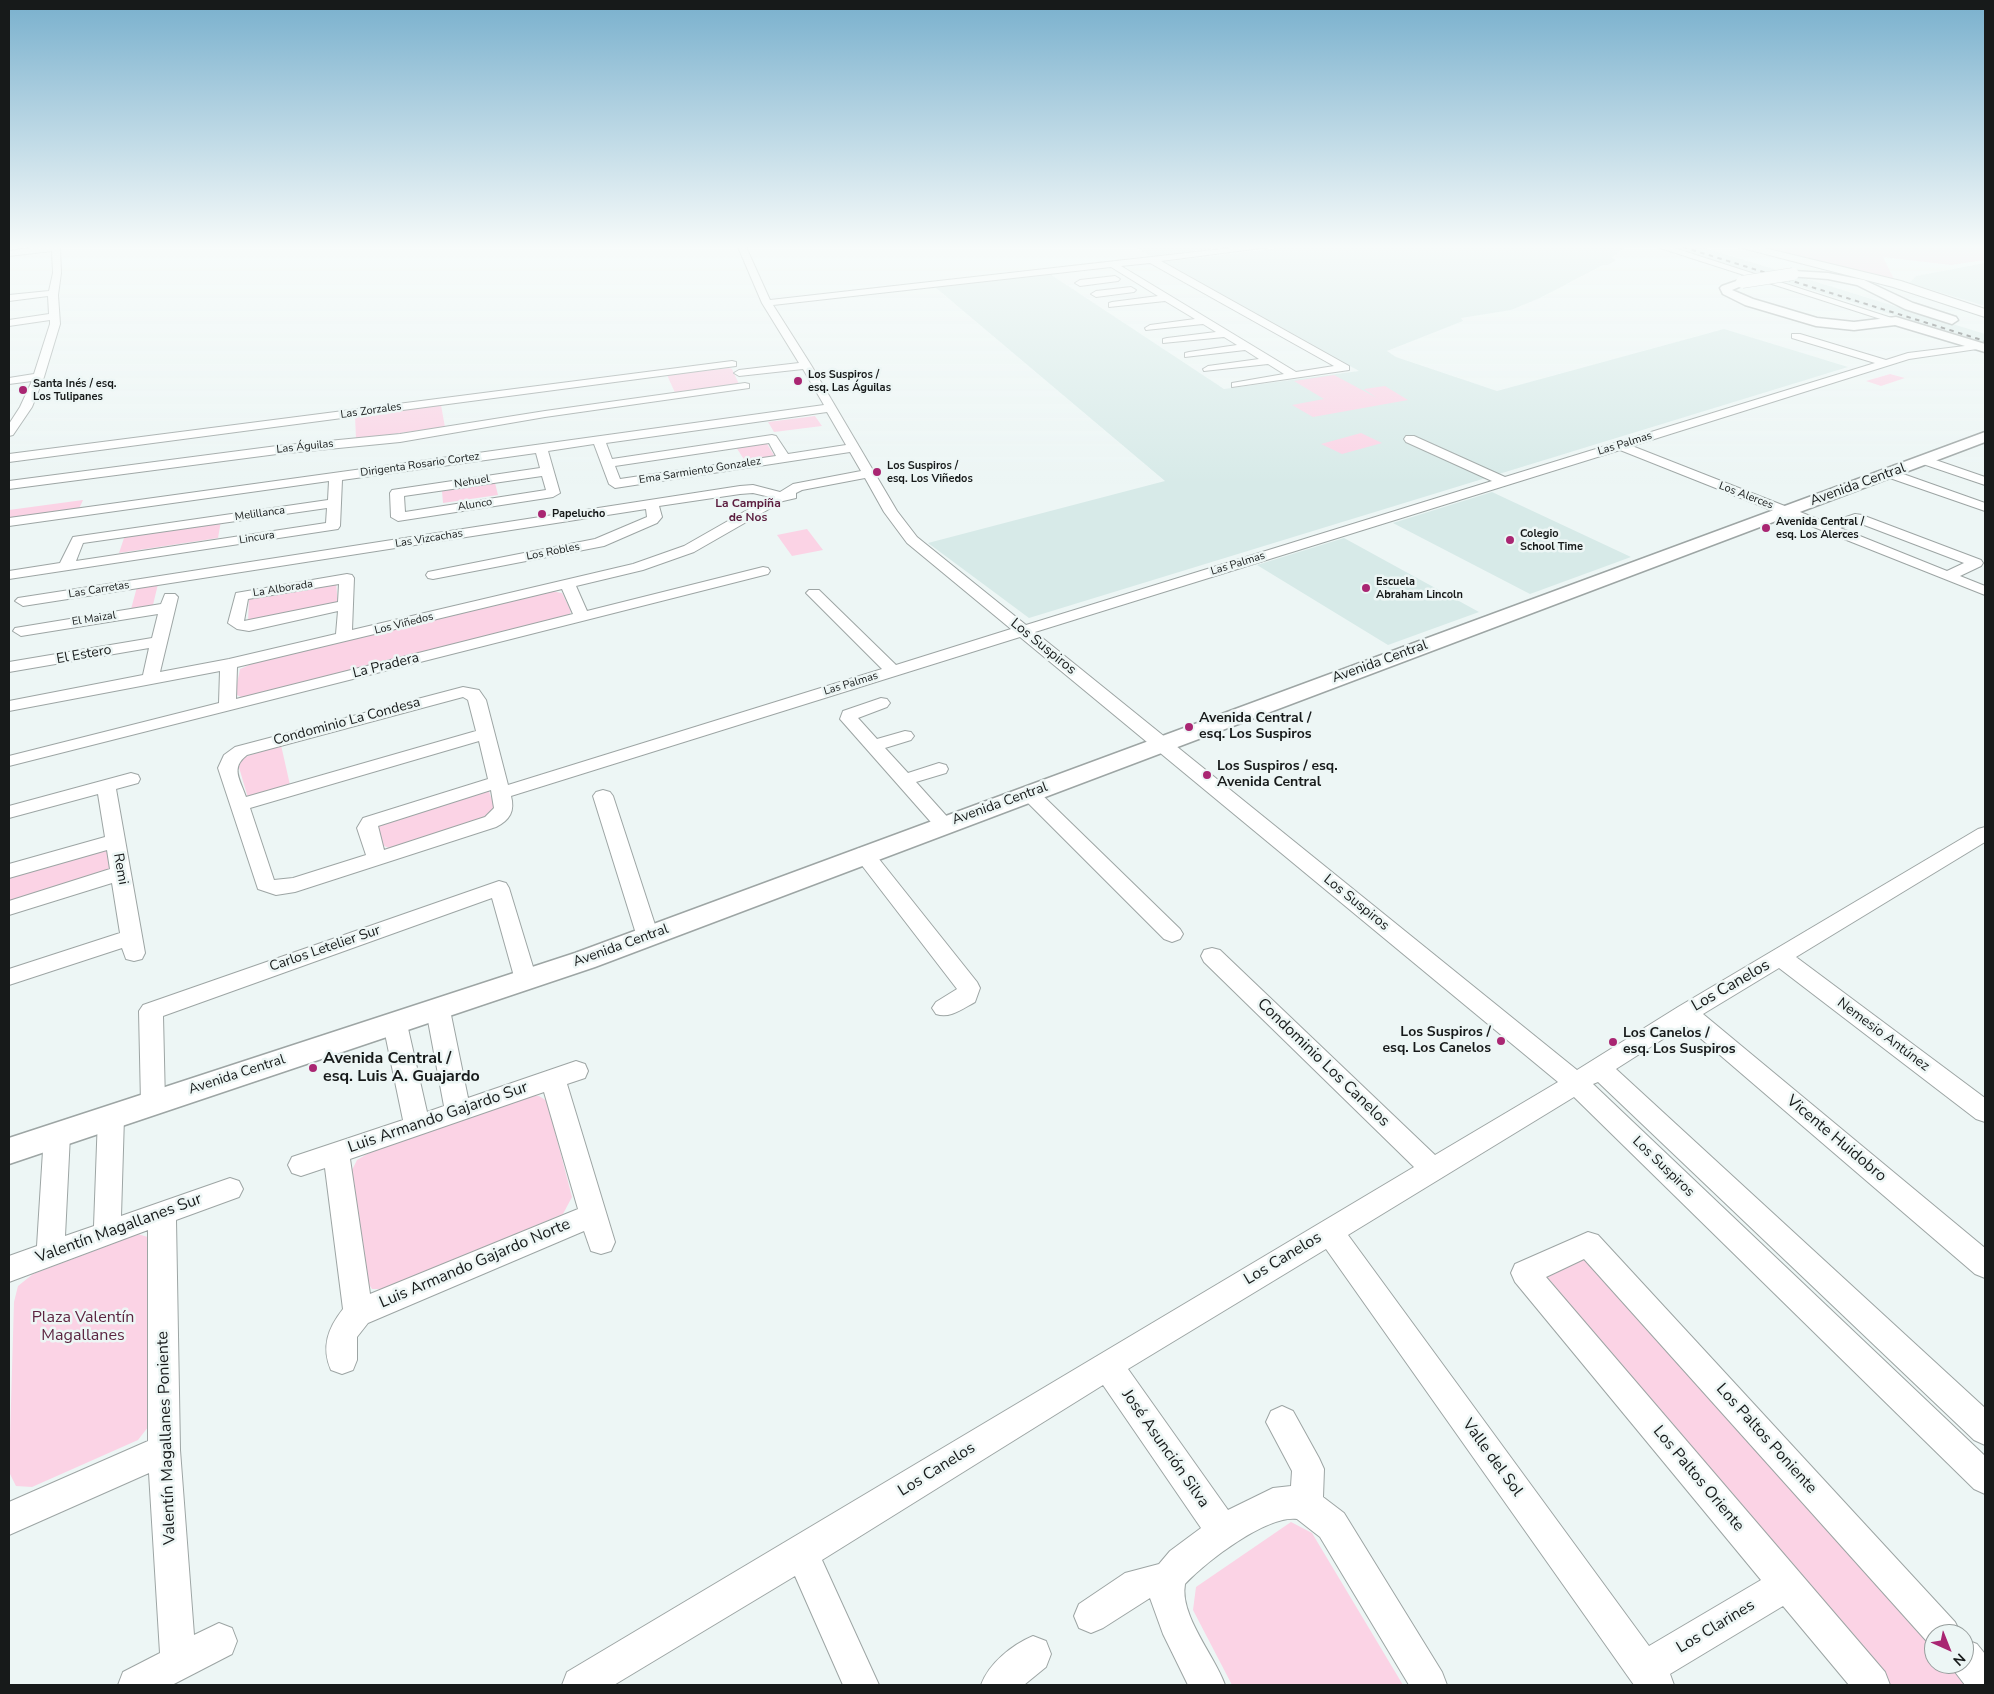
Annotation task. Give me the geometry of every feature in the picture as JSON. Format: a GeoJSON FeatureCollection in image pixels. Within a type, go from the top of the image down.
{"type":"FeatureCollection","features":[{"type":"Feature","properties":{"kind":"street"},"geometry":{"type":"LineString","coordinates":[[9,432],[26,406],[38,379],[53,326]]}},
{"type":"Feature","properties":{"kind":"street","name":"Los Suspiros"},"geometry":{"type":"LineString","coordinates":[[781,326],[896,522],[912,540],[1576,1083],[1985,1478]]}},
{"type":"Feature","properties":{"kind":"street"},"geometry":{"type":"LineString","coordinates":[[1150,328],[1165,326]]}},
{"type":"Feature","properties":{"kind":"street"},"geometry":{"type":"LineString","coordinates":[[1213,326],[1294,376]]}},
{"type":"Feature","properties":{"kind":"street"},"geometry":{"type":"LineString","coordinates":[[1236,385],[1345,368],[1271,326]]}},
{"type":"Feature","properties":{"kind":"street"},"geometry":{"type":"LineString","coordinates":[[1910,326],[1981,347]]}},
{"type":"Feature","properties":{"kind":"street"},"geometry":{"type":"LineString","coordinates":[[1166,341],[1226,334]]}},
{"type":"Feature","properties":{"kind":"street"},"geometry":{"type":"LineString","coordinates":[[1796,336],[1886,363]]}},
{"type":"Feature","properties":{"kind":"street"},"geometry":{"type":"LineString","coordinates":[[1189,355],[1247,347]]}},
{"type":"Feature","properties":{"kind":"street","name":"Las Palmas"},"geometry":{"type":"LineString","coordinates":[[500,788],[892,671],[1922,352],[1981,347]]}},
{"type":"Feature","properties":{"kind":"street"},"geometry":{"type":"LineString","coordinates":[[1208,369],[1269,361]]}},
{"type":"Feature","properties":{"kind":"street","name":"Las Águilas"},"geometry":{"type":"LineString","coordinates":[[9,485],[144,467],[208,464],[338,444],[400,443],[459,428],[516,419],[575,415],[631,408],[672,398],[687,400],[737,372],[807,368]]}},
{"type":"Feature","properties":{"kind":"street"},"geometry":{"type":"LineString","coordinates":[[737,372],[751,400]]}},
{"type":"Feature","properties":{"kind":"street","name":"Las Zorzales"},"geometry":{"type":"LineString","coordinates":[[11,455],[662,374],[737,372]]}},
{"type":"Feature","properties":{"kind":"street"},"geometry":{"type":"LineString","coordinates":[[662,374],[672,398]]}},
{"type":"Feature","properties":{"kind":"street"},"geometry":{"type":"LineString","coordinates":[[9,383],[38,379]]}},
{"type":"Feature","properties":{"kind":"street"},"geometry":{"type":"LineString","coordinates":[[459,400],[450,406],[447,416],[459,428],[460,442]]}},
{"type":"Feature","properties":{"kind":"street","name":"Dirigenta Rosario Cortez"},"geometry":{"type":"LineString","coordinates":[[9,522],[830,408]]}},
{"type":"Feature","properties":{"kind":"street"},"geometry":{"type":"LineString","coordinates":[[335,456],[338,444],[350,430],[341,415]]}},
{"type":"Feature","properties":{"kind":"street"},"geometry":{"type":"LineString","coordinates":[[516,419],[520,433]]}},
{"type":"Feature","properties":{"kind":"street","name":"Avenida Central"},"geometry":{"type":"LineString","coordinates":[[9,1151],[438,1010],[648,937],[864,854],[1985,438]]}},
{"type":"Feature","properties":{"kind":"street"},"geometry":{"type":"LineString","coordinates":[[599,440],[608,463],[772,439],[784,458]]}},
{"type":"Feature","properties":{"kind":"street"},"geometry":{"type":"LineString","coordinates":[[1410,439],[1502,482]]}},
{"type":"Feature","properties":{"kind":"street","name":"Los Alerces"},"geometry":{"type":"LineString","coordinates":[[1619,446],[1985,591]]}},
{"type":"Feature","properties":{"kind":"street"},"geometry":{"type":"LineString","coordinates":[[541,448],[547,471]]}},
{"type":"Feature","properties":{"kind":"street","name":"Ema Sarmiento Gonzalez"},"geometry":{"type":"LineString","coordinates":[[608,463],[615,484],[853,448]]}},
{"type":"Feature","properties":{"kind":"street"},"geometry":{"type":"LineString","coordinates":[[1924,460],[1985,481]]}},
{"type":"Feature","properties":{"kind":"street"},"geometry":{"type":"LineString","coordinates":[[138,479],[139,472],[144,467]]}},
{"type":"Feature","properties":{"kind":"street","name":"Alunco"},"geometry":{"type":"LineString","coordinates":[[398,517],[553,493],[547,471]]}},
{"type":"Feature","properties":{"kind":"street","name":"Nehuel"},"geometry":{"type":"LineString","coordinates":[[398,517],[398,493],[547,471]]}},
{"type":"Feature","properties":{"kind":"street"},"geometry":{"type":"LineString","coordinates":[[1889,473],[1985,507]]}},
{"type":"Feature","properties":{"kind":"street"},"geometry":{"type":"LineString","coordinates":[[334,503],[336,477]]}},
{"type":"Feature","properties":{"kind":"street","name":"Los Viñedos"},"geometry":{"type":"LineString","coordinates":[[9,706],[228,664],[645,565],[679,553],[784,497],[870,477]]}},
{"type":"Feature","properties":{"kind":"street","name":"Las Vizcachas"},"geometry":{"type":"LineString","coordinates":[[176,578],[753,489],[784,497]]}},
{"type":"Feature","properties":{"kind":"street","name":"Melillanca"},"geometry":{"type":"LineString","coordinates":[[66,566],[78,540],[334,503]]}},
{"type":"Feature","properties":{"kind":"street","name":"Lincura"},"geometry":{"type":"LineString","coordinates":[[9,575],[333,526],[334,503]]}},
{"type":"Feature","properties":{"kind":"street","name":"Los Robles"},"geometry":{"type":"LineString","coordinates":[[433,576],[599,543],[652,520],[655,517],[652,504]]}},
{"type":"Feature","properties":{"kind":"street"},"geometry":{"type":"LineString","coordinates":[[1828,528],[1860,518],[1976,563],[1948,576]]}},
{"type":"Feature","properties":{"kind":"street"},"geometry":{"type":"LineString","coordinates":[[1882,550],[1911,537]]}},
{"type":"Feature","properties":{"kind":"street","name":"La Pradera"},"geometry":{"type":"LineString","coordinates":[[9,761],[763,571]]}},
{"type":"Feature","properties":{"kind":"street"},"geometry":{"type":"LineString","coordinates":[[150,679],[176,578]]}},
{"type":"Feature","properties":{"kind":"street","name":"Las Carretas"},"geometry":{"type":"LineString","coordinates":[[23,601],[176,578]]}},
{"type":"Feature","properties":{"kind":"street","name":"La Alborada"},"geometry":{"type":"LineString","coordinates":[[344,638],[347,578],[240,596],[236,623],[249,626],[345,605]]}},
{"type":"Feature","properties":{"kind":"street"},"geometry":{"type":"LineString","coordinates":[[568,584],[582,616]]}},
{"type":"Feature","properties":{"kind":"street"},"geometry":{"type":"LineString","coordinates":[[814,593],[892,671]]}},
{"type":"Feature","properties":{"kind":"street","name":"El Maizal"},"geometry":{"type":"LineString","coordinates":[[21,631],[167,608]]}},
{"type":"Feature","properties":{"kind":"street","name":"El Estero"},"geometry":{"type":"LineString","coordinates":[[9,667],[159,642]]}},
{"type":"Feature","properties":{"kind":"street"},"geometry":{"type":"LineString","coordinates":[[227,706],[228,664]]}},
{"type":"Feature","properties":{"kind":"street","name":"Condominio La Condesa"},"geometry":{"type":"LineString","coordinates":[[463,692],[474,695],[500,788],[504,810],[494,820],[295,886],[269,887],[262,881],[238,805],[227,762],[236,754],[257,746],[463,692]]}},
{"type":"Feature","properties":{"kind":"street"},"geometry":{"type":"LineString","coordinates":[[881,703],[853,712],[849,717],[944,825]]}},
{"type":"Feature","properties":{"kind":"street"},"geometry":{"type":"LineString","coordinates":[[238,805],[485,734]]}},
{"type":"Feature","properties":{"kind":"street"},"geometry":{"type":"LineString","coordinates":[[874,746],[905,736]]}},
{"type":"Feature","properties":{"kind":"street"},"geometry":{"type":"LineString","coordinates":[[905,780],[939,769]]}},
{"type":"Feature","properties":{"kind":"street"},"geometry":{"type":"LineString","coordinates":[[9,812],[131,779]]}},
{"type":"Feature","properties":{"kind":"street","name":"Remi"},"geometry":{"type":"LineString","coordinates":[[9,977],[133,945],[106,786]]}},
{"type":"Feature","properties":{"kind":"street"},"geometry":{"type":"LineString","coordinates":[[377,859],[367,828],[370,822],[500,788]]}},
{"type":"Feature","properties":{"kind":"street"},"geometry":{"type":"LineString","coordinates":[[1029,793],[1172,934]]}},
{"type":"Feature","properties":{"kind":"street"},"geometry":{"type":"LineString","coordinates":[[603,796],[648,937]]}},
{"type":"Feature","properties":{"kind":"street","name":"Los Canelos"},"geometry":{"type":"LineString","coordinates":[[580,1685],[802,1554],[1107,1365],[1576,1083],[1686,1012],[1780,958],[1985,833]]}},
{"type":"Feature","properties":{"kind":"street"},"geometry":{"type":"LineString","coordinates":[[9,871],[115,840]]}},
{"type":"Feature","properties":{"kind":"street"},"geometry":{"type":"LineString","coordinates":[[864,854],[969,988],[968,996],[944,1008]]}},
{"type":"Feature","properties":{"kind":"street"},"geometry":{"type":"LineString","coordinates":[[9,908],[121,874]]}},
{"type":"Feature","properties":{"kind":"street","name":"Carlos Letelier Sur"},"geometry":{"type":"LineString","coordinates":[[153,1103],[151,1010],[499,888],[526,980]]}},
{"type":"Feature","properties":{"kind":"street","name":"Condominio Los Canelos"},"geometry":{"type":"LineString","coordinates":[[1212,956],[1433,1169]]}},
{"type":"Feature","properties":{"kind":"street","name":"Nemesio Antúnez"},"geometry":{"type":"LineString","coordinates":[[1780,958],[1985,1112]]}},
{"type":"Feature","properties":{"kind":"street"},"geometry":{"type":"LineString","coordinates":[[438,1010],[458,1112]]}},
{"type":"Feature","properties":{"kind":"street","name":"Vicente Huidobro"},"geometry":{"type":"LineString","coordinates":[[1686,1012],[1985,1265]]}},
{"type":"Feature","properties":{"kind":"street"},"geometry":{"type":"LineString","coordinates":[[395,1024],[417,1125]]}},
{"type":"Feature","properties":{"kind":"street","name":"Los Suspiros"},"geometry":{"type":"LineString","coordinates":[[1599,1068],[1985,1429]]}},
{"type":"Feature","properties":{"kind":"street","name":"Luis Armando Gajardo Sur"},"geometry":{"type":"LineString","coordinates":[[301,1165],[564,1075],[593,1216]]}},
{"type":"Feature","properties":{"kind":"street"},"geometry":{"type":"LineString","coordinates":[[107,1234],[111,1117]]}},
{"type":"Feature","properties":{"kind":"street"},"geometry":{"type":"LineString","coordinates":[[50,1254],[57,1135]]}},
{"type":"Feature","properties":{"kind":"street"},"geometry":{"type":"LineString","coordinates":[[336,1153],[358,1313],[342,1333],[342,1360]]}},
{"type":"Feature","properties":{"kind":"street","name":"Valentín Magallanes Sur"},"geometry":{"type":"LineString","coordinates":[[9,1269],[230,1189]]}},
{"type":"Feature","properties":{"kind":"street","name":"Valentín Magallanes Poniente"},"geometry":{"type":"LineString","coordinates":[[162,1214],[164,1450],[178,1663]]}},
{"type":"Feature","properties":{"kind":"street"},"geometry":{"type":"LineString","coordinates":[[593,1216],[601,1242]]}},
{"type":"Feature","properties":{"kind":"street","name":"Luis Armando Gajardo Norte"},"geometry":{"type":"LineString","coordinates":[[358,1313],[593,1216]]}},
{"type":"Feature","properties":{"kind":"street","name":"Valle del Sol"},"geometry":{"type":"LineString","coordinates":[[1329,1231],[1650,1677]]}},
{"type":"Feature","properties":{"kind":"street","name":"Los Paltos Poniente"},"geometry":{"type":"LineString","coordinates":[[1525,1273],[1588,1244],[1935,1624]]}},
{"type":"Feature","properties":{"kind":"street","name":"Los Paltos Oriente"},"geometry":{"type":"LineString","coordinates":[[1525,1273],[1872,1685]]}},
{"type":"Feature","properties":{"kind":"street","name":"José Asunción Silva"},"geometry":{"type":"LineString","coordinates":[[1107,1365],[1224,1533]]}},
{"type":"Feature","properties":{"kind":"street"},"geometry":{"type":"LineString","coordinates":[[1282,1422],[1308,1469],[1306,1505]]}},
{"type":"Feature","properties":{"kind":"street"},"geometry":{"type":"LineString","coordinates":[[9,1519],[164,1450]]}},
{"type":"Feature","properties":{"kind":"street"},"geometry":{"type":"LineString","coordinates":[[1207,1685],[1170,1610],[1166,1590],[1168,1583],[1175,1570],[1224,1533],[1268,1505],[1289,1502],[1306,1505],[1324,1516],[1332,1525],[1429,1685]]}},
{"type":"Feature","properties":{"kind":"street"},"geometry":{"type":"LineString","coordinates":[[802,1554],[861,1685]]}},
{"type":"Feature","properties":{"kind":"street"},"geometry":{"type":"LineString","coordinates":[[1091,1616],[1137,1585],[1155,1580],[1168,1583]]}},
{"type":"Feature","properties":{"kind":"street","name":"Los Clarines"},"geometry":{"type":"LineString","coordinates":[[1650,1677],[1787,1584]]}},
{"type":"Feature","properties":{"kind":"street"},"geometry":{"type":"LineString","coordinates":[[136,1685],[219,1641]]}},
{"type":"Feature","properties":{"kind":"street"},"geometry":{"type":"LineString","coordinates":[[999,1685],[1012,1671],[1033,1654]]}},
{"type":"Feature","properties":{"kind":"street"},"geometry":{"type":"LineString","coordinates":[[1974,1667],[1985,1680]]}},
{"type":"Feature","properties":{"kind":"shaded area"},"geometry":{"type":"Polygon","coordinates":[[[981,326],[1129,326],[1224,389],[1359,371],[1277,326],[1450,326],[1387,351],[1396,357],[1497,391],[1724,329],[1848,367],[1029,618],[928,543],[1165,481],[981,326]]]}},
{"type":"Feature","properties":{"kind":"shaded area"},"geometry":{"type":"Polygon","coordinates":[[[1930,326],[1959,326],[1985,334],[1985,343],[1930,326]]]}},
{"type":"Feature","properties":{"kind":"shaded area","name":"Colegio School Time"},"geometry":{"type":"Polygon","coordinates":[[[1492,492],[1631,557],[1530,594],[1393,523],[1492,492]]]}},
{"type":"Feature","properties":{"kind":"shaded area","name":"Escuela Abraham Lincoln"},"geometry":{"type":"Polygon","coordinates":[[[1344,538],[1479,612],[1388,645],[1257,565],[1344,538]]]}},
{"type":"Feature","properties":{"kind":"green space"},"geometry":{"type":"Polygon","coordinates":[[[732,369],[739,384],[676,395],[667,375],[732,369]]]}},
{"type":"Feature","properties":{"kind":"green space"},"geometry":{"type":"Polygon","coordinates":[[[1890,374],[1905,378],[1881,386],[1866,381],[1890,374]]]}},
{"type":"Feature","properties":{"kind":"green space"},"geometry":{"type":"Polygon","coordinates":[[[1334,375],[1377,398],[1364,389],[1385,386],[1408,400],[1313,417],[1292,405],[1324,399],[1294,381],[1334,375]]]}},
{"type":"Feature","properties":{"kind":"green space"},"geometry":{"type":"Polygon","coordinates":[[[441,405],[445,427],[356,439],[355,416],[441,405]]]}},
{"type":"Feature","properties":{"kind":"green space"},"geometry":{"type":"Polygon","coordinates":[[[815,416],[822,426],[774,432],[768,422],[815,416]]]}},
{"type":"Feature","properties":{"kind":"green space"},"geometry":{"type":"Polygon","coordinates":[[[1361,433],[1382,443],[1342,454],[1321,444],[1361,433]]]}},
{"type":"Feature","properties":{"kind":"green space"},"geometry":{"type":"Polygon","coordinates":[[[766,442],[775,457],[745,461],[736,447],[766,442]]]}},
{"type":"Feature","properties":{"kind":"green space"},"geometry":{"type":"Polygon","coordinates":[[[495,483],[498,495],[443,503],[442,491],[495,483]]]}},
{"type":"Feature","properties":{"kind":"green space"},"geometry":{"type":"Polygon","coordinates":[[[83,500],[79,509],[9,518],[9,510],[83,500]]]}},
{"type":"Feature","properties":{"kind":"green space"},"geometry":{"type":"Polygon","coordinates":[[[221,521],[218,538],[119,553],[125,535],[221,521]]]}},
{"type":"Feature","properties":{"kind":"green space"},"geometry":{"type":"Polygon","coordinates":[[[807,529],[823,550],[792,556],[777,535],[807,529]]]}},
{"type":"Feature","properties":{"kind":"green space"},"geometry":{"type":"Polygon","coordinates":[[[336,582],[338,606],[248,622],[249,598],[336,582]]]}},
{"type":"Feature","properties":{"kind":"green space"},"geometry":{"type":"Polygon","coordinates":[[[158,584],[153,605],[131,609],[137,587],[158,584]]]}},
{"type":"Feature","properties":{"kind":"green space"},"geometry":{"type":"Polygon","coordinates":[[[551,591],[562,593],[571,611],[568,618],[243,698],[235,694],[240,669],[256,662],[551,591]]]}},
{"type":"Feature","properties":{"kind":"green space"},"geometry":{"type":"Polygon","coordinates":[[[281,745],[290,785],[248,798],[238,764],[245,757],[281,745]]]}},
{"type":"Feature","properties":{"kind":"green space"},"geometry":{"type":"Polygon","coordinates":[[[488,789],[495,808],[490,816],[391,849],[382,845],[375,823],[488,789]]]}},
{"type":"Feature","properties":{"kind":"green space"},"geometry":{"type":"Polygon","coordinates":[[[98,850],[107,851],[111,871],[104,876],[9,905],[9,875],[98,850]]]}},
{"type":"Feature","properties":{"kind":"green space"},"geometry":{"type":"Polygon","coordinates":[[[532,1095],[539,1096],[547,1101],[572,1197],[563,1214],[385,1289],[372,1289],[366,1280],[351,1172],[357,1160],[372,1151],[532,1095]]]}},
{"type":"Feature","properties":{"kind":"green space","name":"Plaza Valentín Magallanes"},"geometry":{"type":"Polygon","coordinates":[[[138,1234],[151,1238],[152,1422],[138,1440],[32,1487],[16,1486],[9,1472],[14,1302],[18,1286],[33,1274],[138,1234]]]}},
{"type":"Feature","properties":{"kind":"green space"},"geometry":{"type":"Polygon","coordinates":[[[1578,1256],[1601,1269],[1924,1627],[1924,1674],[1966,1674],[1976,1685],[1886,1685],[1542,1284],[1550,1268],[1578,1256]]]}},
{"type":"Feature","properties":{"kind":"green space"},"geometry":{"type":"Polygon","coordinates":[[[1291,1522],[1312,1533],[1403,1685],[1232,1685],[1193,1610],[1196,1587],[1291,1522]]]}},
{"type":"Feature","properties":{"kind":"railway"},"geometry":{"type":"LineString","coordinates":[[1937,326],[1985,341]]}},
{"type":"Feature","properties":{"kind":"place","name":"Los Suspiros / esq. Las Águilas"},"geometry":{"type":"Point","coordinates":[798,381]}},
{"type":"Feature","properties":{"kind":"place","name":"Santa Inés / esq. Los Tulipanes"},"geometry":{"type":"Point","coordinates":[23,390]}},
{"type":"Feature","properties":{"kind":"place","name":"Los Suspiros / esq. Los Viñedos"},"geometry":{"type":"Point","coordinates":[877,472]}},
{"type":"Feature","properties":{"kind":"place","name":"Papelucho"},"geometry":{"type":"Point","coordinates":[542,514]}},
{"type":"Feature","properties":{"kind":"place","name":"Avenida Central / esq. Los Alerces"},"geometry":{"type":"Point","coordinates":[1766,528]}},
{"type":"Feature","properties":{"kind":"place","name":"Colegio School Time"},"geometry":{"type":"Point","coordinates":[1510,540]}},
{"type":"Feature","properties":{"kind":"place","name":"Escuela Abraham Lincoln"},"geometry":{"type":"Point","coordinates":[1366,588]}},
{"type":"Feature","properties":{"kind":"place","name":"Avenida Central / esq. Los Suspiros"},"geometry":{"type":"Point","coordinates":[1189,727]}},
{"type":"Feature","properties":{"kind":"place","name":"Los Suspiros / esq. Avenida Central"},"geometry":{"type":"Point","coordinates":[1207,775]}},
{"type":"Feature","properties":{"kind":"place","name":"Los Suspiros / esq. Los Canelos"},"geometry":{"type":"Point","coordinates":[1501,1041]}},
{"type":"Feature","properties":{"kind":"place","name":"Los Canelos / esq. Los Suspiros"},"geometry":{"type":"Point","coordinates":[1613,1042]}},
{"type":"Feature","properties":{"kind":"place","name":"Avenida Central / esq. Luis A. Guajardo"},"geometry":{"type":"Point","coordinates":[313,1068]}},
{"type":"Feature","properties":{"kind":"district","name":"La Campiña de Nos"},"geometry":{"type":"Point","coordinates":[748,511]}}]}
